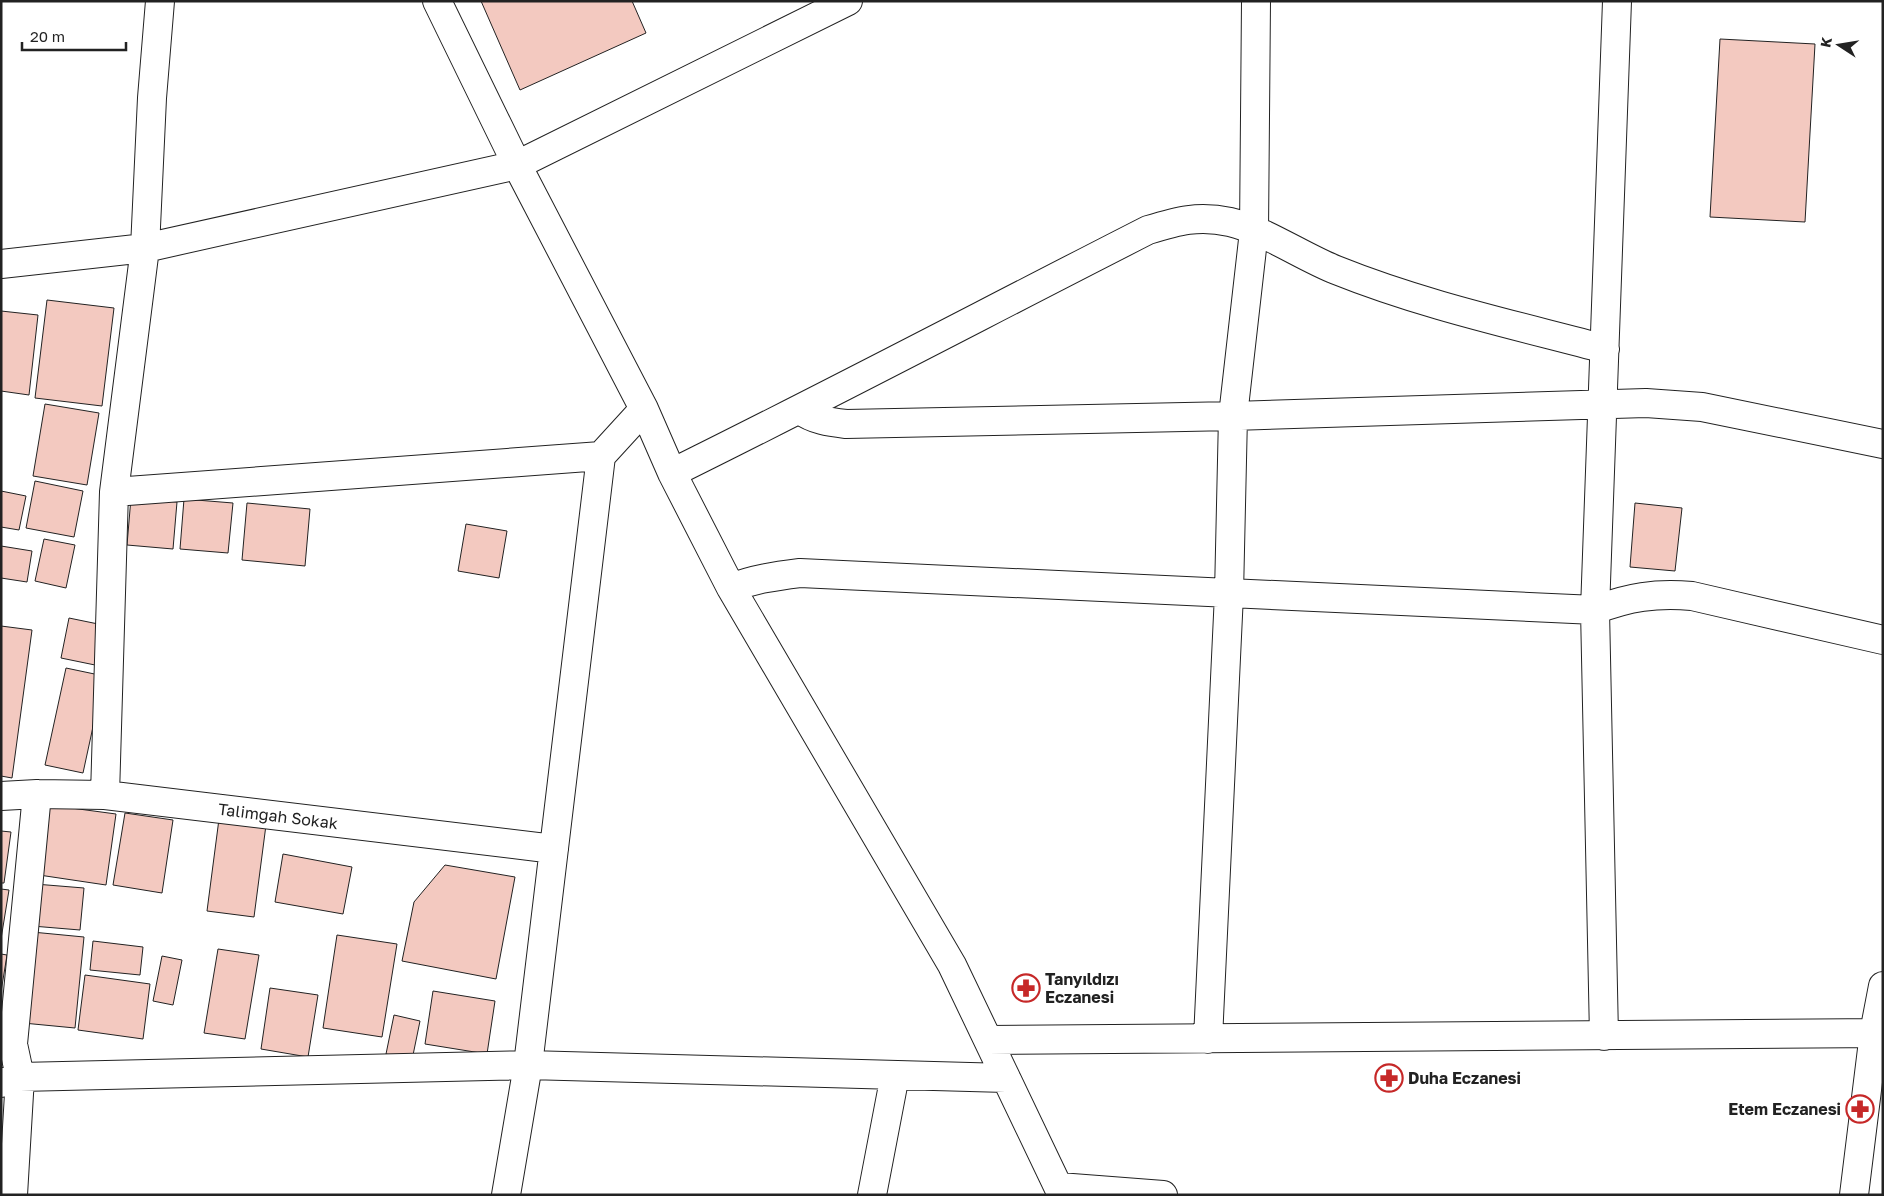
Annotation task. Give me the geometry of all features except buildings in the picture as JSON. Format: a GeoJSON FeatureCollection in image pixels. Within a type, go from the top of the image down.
{"type":"FeatureCollection","features":[{"type":"Feature","properties":{"kind":"street"},"geometry":{"type":"LineString","coordinates":[[105,795],[114,492],[145,248],[152,98],[160,1]]}},
{"type":"Feature","properties":{"kind":"street"},"geometry":{"type":"LineString","coordinates":[[437,1],[517,165],[644,409],[672,473],[731,588],[952,965],[1060,1191],[1163,1195]]}},
{"type":"Feature","properties":{"kind":"street"},"geometry":{"type":"LineString","coordinates":[[1,264],[145,248],[517,165],[848,1]]}},
{"type":"Feature","properties":{"kind":"street"},"geometry":{"type":"LineString","coordinates":[[1208,1039],[1228,594],[1233,416],[1254,232],[1256,1]]}},
{"type":"Feature","properties":{"kind":"street"},"geometry":{"type":"LineString","coordinates":[[1604,1036],[1595,610],[1618,1]]}},
{"type":"Feature","properties":{"kind":"street"},"geometry":{"type":"LineString","coordinates":[[672,473],[800,410],[933,339],[1148,230],[1180,220],[1202,218],[1230,222],[1336,270],[1408,295],[1605,349]]}},
{"type":"Feature","properties":{"kind":"street"},"geometry":{"type":"LineString","coordinates":[[800,410],[808,416],[826,422],[846,424],[1233,416],[1646,402],[1702,407],[1883,444]]}},
{"type":"Feature","properties":{"kind":"street"},"geometry":{"type":"LineString","coordinates":[[506,1195],[528,1065],[601,456],[644,409]]}},
{"type":"Feature","properties":{"kind":"street"},"geometry":{"type":"LineString","coordinates":[[114,492],[601,456]]}},
{"type":"Feature","properties":{"kind":"street"},"geometry":{"type":"LineString","coordinates":[[731,588],[770,576],[800,573],[1595,610],[1617,601],[1640,596],[1666,594],[1692,596],[1883,640]]}},
{"type":"Feature","properties":{"kind":"street"},"geometry":{"type":"LineString","coordinates":[[14,1195],[10,1080],[37,794]]}},
{"type":"Feature","properties":{"kind":"street","name":"Talimgah Sokak"},"geometry":{"type":"LineString","coordinates":[[1,796],[37,794],[105,795],[554,849]]}},
{"type":"Feature","properties":{"kind":"street"},"geometry":{"type":"LineString","coordinates":[[1854,1195],[1879,1033],[1883,986]]}},
{"type":"Feature","properties":{"kind":"street"},"geometry":{"type":"LineString","coordinates":[[988,1040],[1879,1033]]}},
{"type":"Feature","properties":{"kind":"street"},"geometry":{"type":"LineString","coordinates":[[10,1080],[528,1065],[1006,1078]]}},
{"type":"Feature","properties":{"kind":"street"},"geometry":{"type":"LineString","coordinates":[[872,1195],[895,1075]]}},
{"type":"Feature","properties":{"kind":"place","name":"Tanyıldızı Eczanesi"},"geometry":{"type":"Point","coordinates":[1026,988]}},
{"type":"Feature","properties":{"kind":"place","name":"Duha Eczanesi"},"geometry":{"type":"Point","coordinates":[1389,1078]}},
{"type":"Feature","properties":{"kind":"place","name":"Etem Eczanesi"},"geometry":{"type":"Point","coordinates":[1860,1109]}}]}
